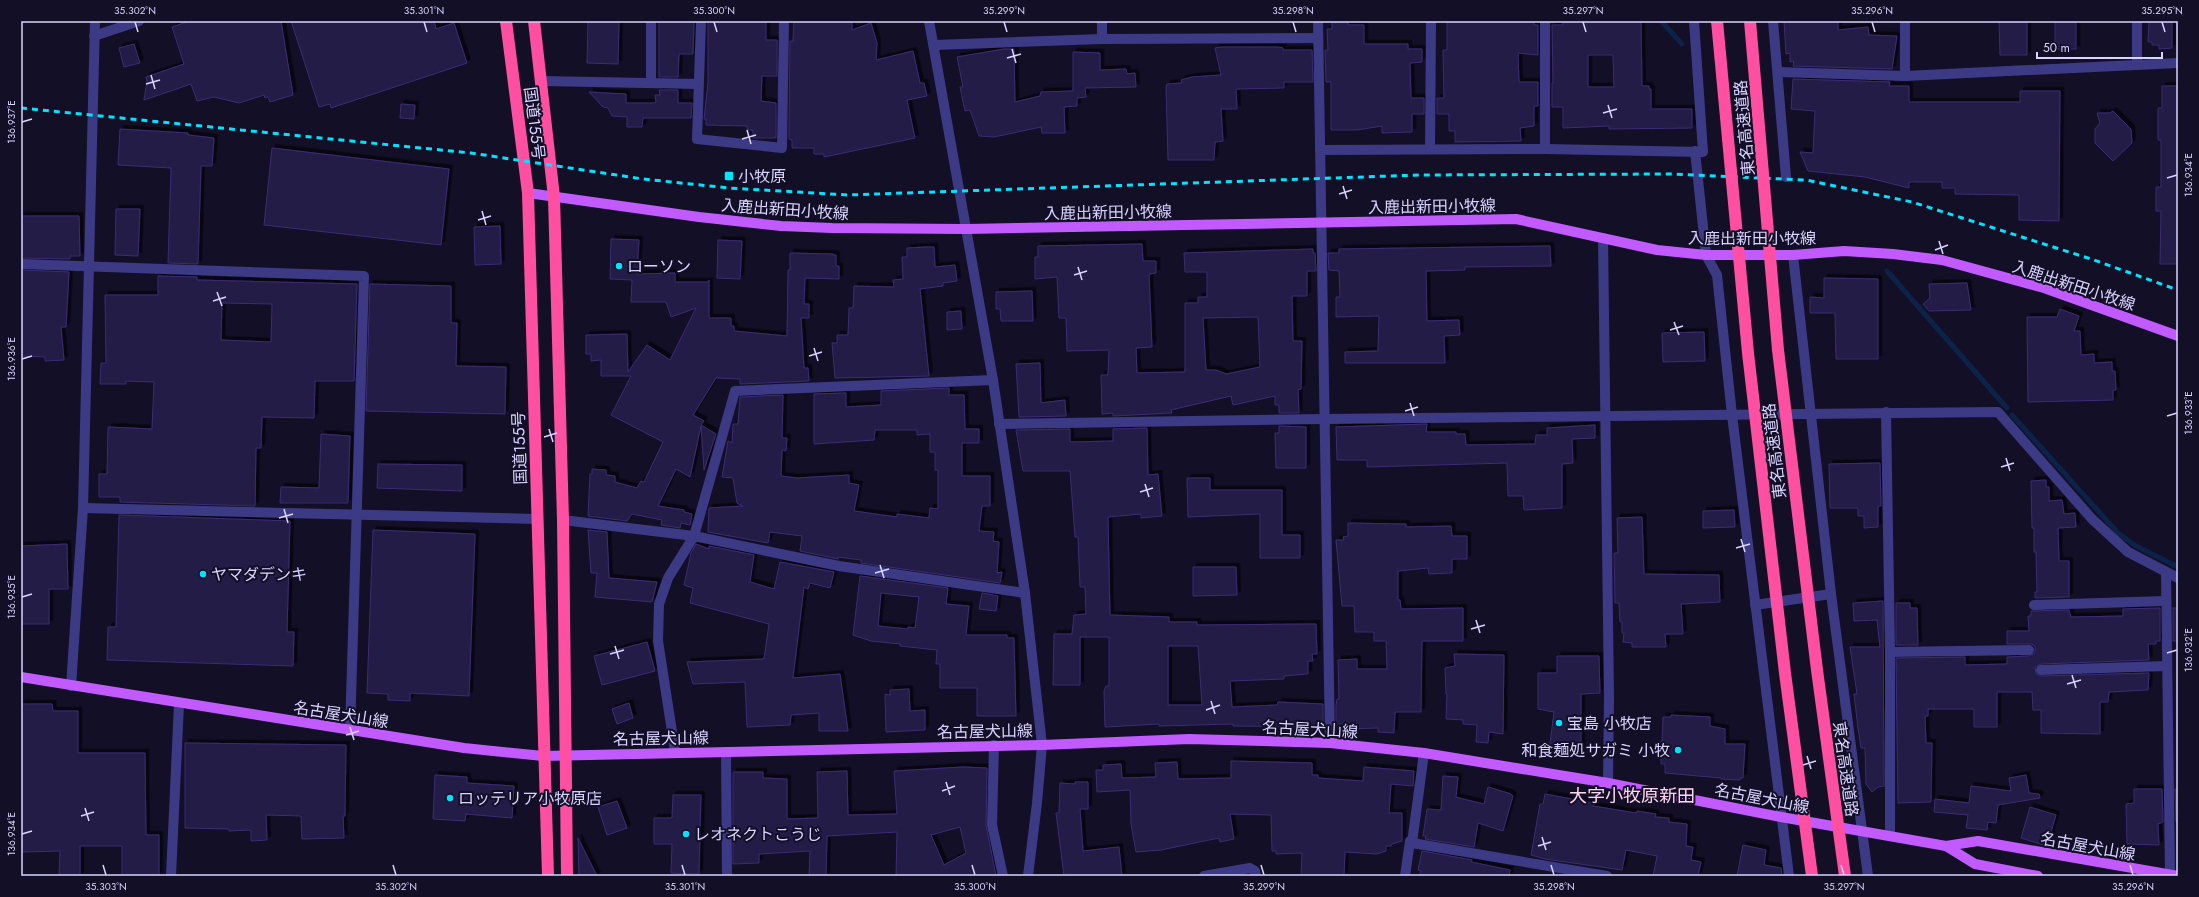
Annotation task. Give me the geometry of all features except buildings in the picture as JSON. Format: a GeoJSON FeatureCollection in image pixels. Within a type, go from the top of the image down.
{"type":"FeatureCollection","features":[{"type":"Feature","properties":{"kind":"highway","name":"国道155号"},"geometry":{"type":"LineString","coordinates":[[506,21],[528,193],[543,756],[548,876]]}},
{"type":"Feature","properties":{"kind":"highway","name":"国道155号"},"geometry":{"type":"LineString","coordinates":[[534,21],[554,197],[562,520],[567,876]]}},
{"type":"Feature","properties":{"kind":"highway","name":"東名高速道路"},"geometry":{"type":"LineString","coordinates":[[1717,21],[1748,353],[1785,673],[1812,876]]}},
{"type":"Feature","properties":{"kind":"highway","name":"東名高速道路"},"geometry":{"type":"LineString","coordinates":[[1750,21],[1778,350],[1817,670],[1845,876]]}},
{"type":"Feature","properties":{"kind":"main road","name":"入鹿出新田小牧線"},"geometry":{"type":"LineString","coordinates":[[528,193],[781,226],[967,230],[1516,219],[1657,250],[1706,255],[1793,255],[1844,251],[1893,254],[1942,260],[2044,288],[2178,336]]}},
{"type":"Feature","properties":{"kind":"main road","name":"名古屋犬山線"},"geometry":{"type":"LineString","coordinates":[[21,677],[350,731],[464,748],[543,756],[675,751],[726,753],[1189,739],[1330,743],[1424,753],[1608,783],[1781,818],[1946,846],[1978,841],[2174,875]]}},
{"type":"Feature","properties":{"kind":"main road","name":"名古屋犬山線"},"geometry":{"type":"LineString","coordinates":[[1946,846],[1975,864],[2038,876]]}},
{"type":"Feature","properties":{"kind":"street"},"geometry":{"type":"LineString","coordinates":[[71,686],[83,508],[94,21]]}},
{"type":"Feature","properties":{"kind":"street"},"geometry":{"type":"LineString","coordinates":[[94,36],[139,21]]}},
{"type":"Feature","properties":{"kind":"street"},"geometry":{"type":"LineString","coordinates":[[651,21],[651,83]]}},
{"type":"Feature","properties":{"kind":"street"},"geometry":{"type":"LineString","coordinates":[[701,21],[697,139],[782,148],[784,21]]}},
{"type":"Feature","properties":{"kind":"street"},"geometry":{"type":"LineString","coordinates":[[930,21],[993,380],[1024,593],[1042,744],[1037,803],[1028,876]]}},
{"type":"Feature","properties":{"kind":"street"},"geometry":{"type":"LineString","coordinates":[[1102,21],[1102,40]]}},
{"type":"Feature","properties":{"kind":"street"},"geometry":{"type":"LineString","coordinates":[[1318,21],[1330,743]]}},
{"type":"Feature","properties":{"kind":"street"},"geometry":{"type":"LineString","coordinates":[[1430,149],[1431,21]]}},
{"type":"Feature","properties":{"kind":"street"},"geometry":{"type":"LineString","coordinates":[[1544,149],[1545,21]]}},
{"type":"Feature","properties":{"kind":"street"},"geometry":{"type":"LineString","coordinates":[[1320,150],[1544,149],[1703,152],[1694,21]]}},
{"type":"Feature","properties":{"kind":"street"},"geometry":{"type":"LineString","coordinates":[[1773,21],[1786,177]]}},
{"type":"Feature","properties":{"kind":"street"},"geometry":{"type":"LineString","coordinates":[[1905,21],[1905,76]]}},
{"type":"Feature","properties":{"kind":"street"},"geometry":{"type":"LineString","coordinates":[[2137,21],[2137,64]]}},
{"type":"Feature","properties":{"kind":"street"},"geometry":{"type":"LineString","coordinates":[[934,45],[1102,40],[1318,38]]}},
{"type":"Feature","properties":{"kind":"street"},"geometry":{"type":"LineString","coordinates":[[1778,72],[1905,76],[2178,63]]}},
{"type":"Feature","properties":{"kind":"street"},"geometry":{"type":"LineString","coordinates":[[542,81],[698,84]]}},
{"type":"Feature","properties":{"kind":"street"},"geometry":{"type":"LineString","coordinates":[[1695,151],[1706,255],[1717,275],[1732,415],[1789,876]]}},
{"type":"Feature","properties":{"kind":"street"},"geometry":{"type":"LineString","coordinates":[[1603,238],[1609,681],[1608,783]]}},
{"type":"Feature","properties":{"kind":"street"},"geometry":{"type":"LineString","coordinates":[[1793,255],[1831,594],[1868,876]]}},
{"type":"Feature","properties":{"kind":"street"},"geometry":{"type":"LineString","coordinates":[[21,264],[364,276],[350,731]]}},
{"type":"Feature","properties":{"kind":"street"},"geometry":{"type":"LineString","coordinates":[[675,751],[658,641],[659,604],[668,578],[694,536],[735,391],[993,380]]}},
{"type":"Feature","properties":{"kind":"street"},"geometry":{"type":"LineString","coordinates":[[999,424],[1324,419],[1811,415],[1886,412],[1998,412],[2092,519],[2128,552],[2178,578]]}},
{"type":"Feature","properties":{"kind":"street"},"geometry":{"type":"LineString","coordinates":[[1886,412],[1890,652],[1890,836]]}},
{"type":"Feature","properties":{"kind":"street"},"geometry":{"type":"LineString","coordinates":[[83,508],[357,516],[537,519]]}},
{"type":"Feature","properties":{"kind":"street"},"geometry":{"type":"LineString","coordinates":[[562,520],[694,536],[840,566],[1024,593]]}},
{"type":"Feature","properties":{"kind":"street"},"geometry":{"type":"LineString","coordinates":[[2166,572],[2167,666],[2174,875]]}},
{"type":"Feature","properties":{"kind":"street"},"geometry":{"type":"LineString","coordinates":[[1755,605],[1831,594]]}},
{"type":"Feature","properties":{"kind":"street"},"geometry":{"type":"LineString","coordinates":[[2034,605],[2166,601]]}},
{"type":"Feature","properties":{"kind":"street"},"geometry":{"type":"LineString","coordinates":[[1890,652],[2029,650]]}},
{"type":"Feature","properties":{"kind":"street"},"geometry":{"type":"LineString","coordinates":[[2041,670],[2167,666]]}},
{"type":"Feature","properties":{"kind":"street"},"geometry":{"type":"LineString","coordinates":[[171,876],[179,704]]}},
{"type":"Feature","properties":{"kind":"street"},"geometry":{"type":"LineString","coordinates":[[994,745],[992,825],[1003,876]]}},
{"type":"Feature","properties":{"kind":"street"},"geometry":{"type":"LineString","coordinates":[[726,753],[727,876]]}},
{"type":"Feature","properties":{"kind":"street"},"geometry":{"type":"LineString","coordinates":[[1412,843],[1424,753]]}},
{"type":"Feature","properties":{"kind":"street"},"geometry":{"type":"LineString","coordinates":[[1405,876],[1410,841],[1412,843],[1607,876]]}},
{"type":"Feature","properties":{"kind":"street"},"geometry":{"type":"LineString","coordinates":[[1204,876],[1250,868],[1255,871],[1256,876]]}},
{"type":"Feature","properties":{"kind":"waterway"},"geometry":{"type":"LineString","coordinates":[[1661,21],[1682,44]]}},
{"type":"Feature","properties":{"kind":"waterway"},"geometry":{"type":"LineString","coordinates":[[1887,271],[2007,408]]}},
{"type":"Feature","properties":{"kind":"waterway"},"geometry":{"type":"LineString","coordinates":[[2012,415],[2118,533],[2136,546],[2178,567]]}},
{"type":"Feature","properties":{"kind":"railway"},"geometry":{"type":"LineString","coordinates":[[21,108],[471,153],[643,179],[729,188],[848,195],[1419,175],[1669,174],[1806,180],[1912,202],[2091,259],[2178,290]]}},
{"type":"Feature","properties":{"kind":"place","name":"小牧原"},"geometry":{"type":"Point","coordinates":[729,176]}},
{"type":"Feature","properties":{"kind":"place","name":"ローソン"},"geometry":{"type":"Point","coordinates":[619,266]}},
{"type":"Feature","properties":{"kind":"place","name":"ヤマダデンキ"},"geometry":{"type":"Point","coordinates":[203,574]}},
{"type":"Feature","properties":{"kind":"place","name":"宝島 小牧店"},"geometry":{"type":"Point","coordinates":[1559,723]}},
{"type":"Feature","properties":{"kind":"place","name":"和食麺処サガミ 小牧"},"geometry":{"type":"Point","coordinates":[1678,750]}},
{"type":"Feature","properties":{"kind":"place","name":"ロッテリア小牧原店"},"geometry":{"type":"Point","coordinates":[450,798]}},
{"type":"Feature","properties":{"kind":"place","name":"レオネクトこうじ"},"geometry":{"type":"Point","coordinates":[686,834]}},
{"type":"Feature","properties":{"kind":"district","name":"大字小牧原新田"},"geometry":{"type":"Point","coordinates":[1632,796]}}]}
